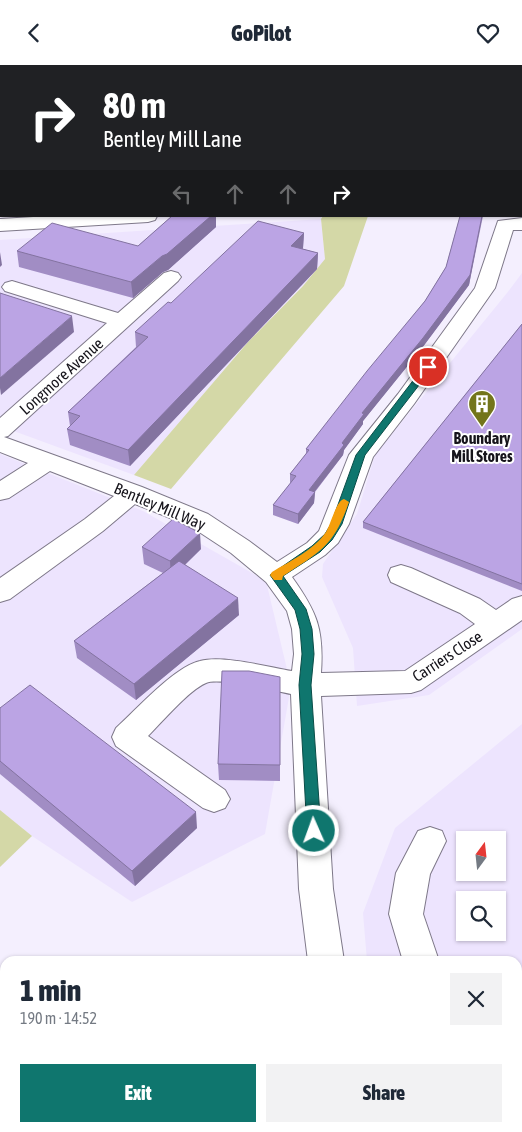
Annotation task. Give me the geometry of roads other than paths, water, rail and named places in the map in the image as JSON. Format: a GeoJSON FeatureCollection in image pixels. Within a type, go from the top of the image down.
{"type":"FeatureCollection","features":[{"type":"Feature","properties":{"kind":"main road"},"geometry":{"type":"LineString","coordinates":[[0,225],[132,217]]}},
{"type":"Feature","properties":{"kind":"main road"},"geometry":{"type":"LineString","coordinates":[[276,575],[316,549],[328,537],[336,524],[361,455],[406,399],[485,288],[505,225],[522,224]]}},
{"type":"Feature","properties":{"kind":"main road","name":"Longmore Avenue"},"geometry":{"type":"LineString","coordinates":[[0,431],[171,277]]}},
{"type":"Feature","properties":{"kind":"main road","name":"Longmore Avenue"},"geometry":{"type":"LineString","coordinates":[[12,287],[122,321]]}},
{"type":"Feature","properties":{"kind":"main road","name":"Bentley Mill Way"},"geometry":{"type":"LineString","coordinates":[[0,444],[133,493],[199,520],[240,547],[276,575],[300,609],[306,629],[308,654],[305,685],[316,889],[325,956]]}},
{"type":"Feature","properties":{"kind":"main road"},"geometry":{"type":"LineString","coordinates":[[0,492],[48,461]]}},
{"type":"Feature","properties":{"kind":"main road"},"geometry":{"type":"LineString","coordinates":[[0,592],[94,525],[133,493]]}},
{"type":"Feature","properties":{"kind":"main road"},"geometry":{"type":"LineString","coordinates":[[401,575],[470,605],[495,624]]}},
{"type":"Feature","properties":{"kind":"main road","name":"Carriers Close"},"geometry":{"type":"LineString","coordinates":[[214,799],[127,737],[184,683],[202,671],[232,672],[305,685],[411,682],[522,606]]}},
{"type":"Feature","properties":{"kind":"main road"},"geometry":{"type":"LineString","coordinates":[[419,956],[406,915],[413,873],[430,841]]}},
{"type":"Feature","properties":{"kind":"place","name":"Boundary Mill Stores"},"geometry":{"type":"Point","coordinates":[482,428]}}]}
